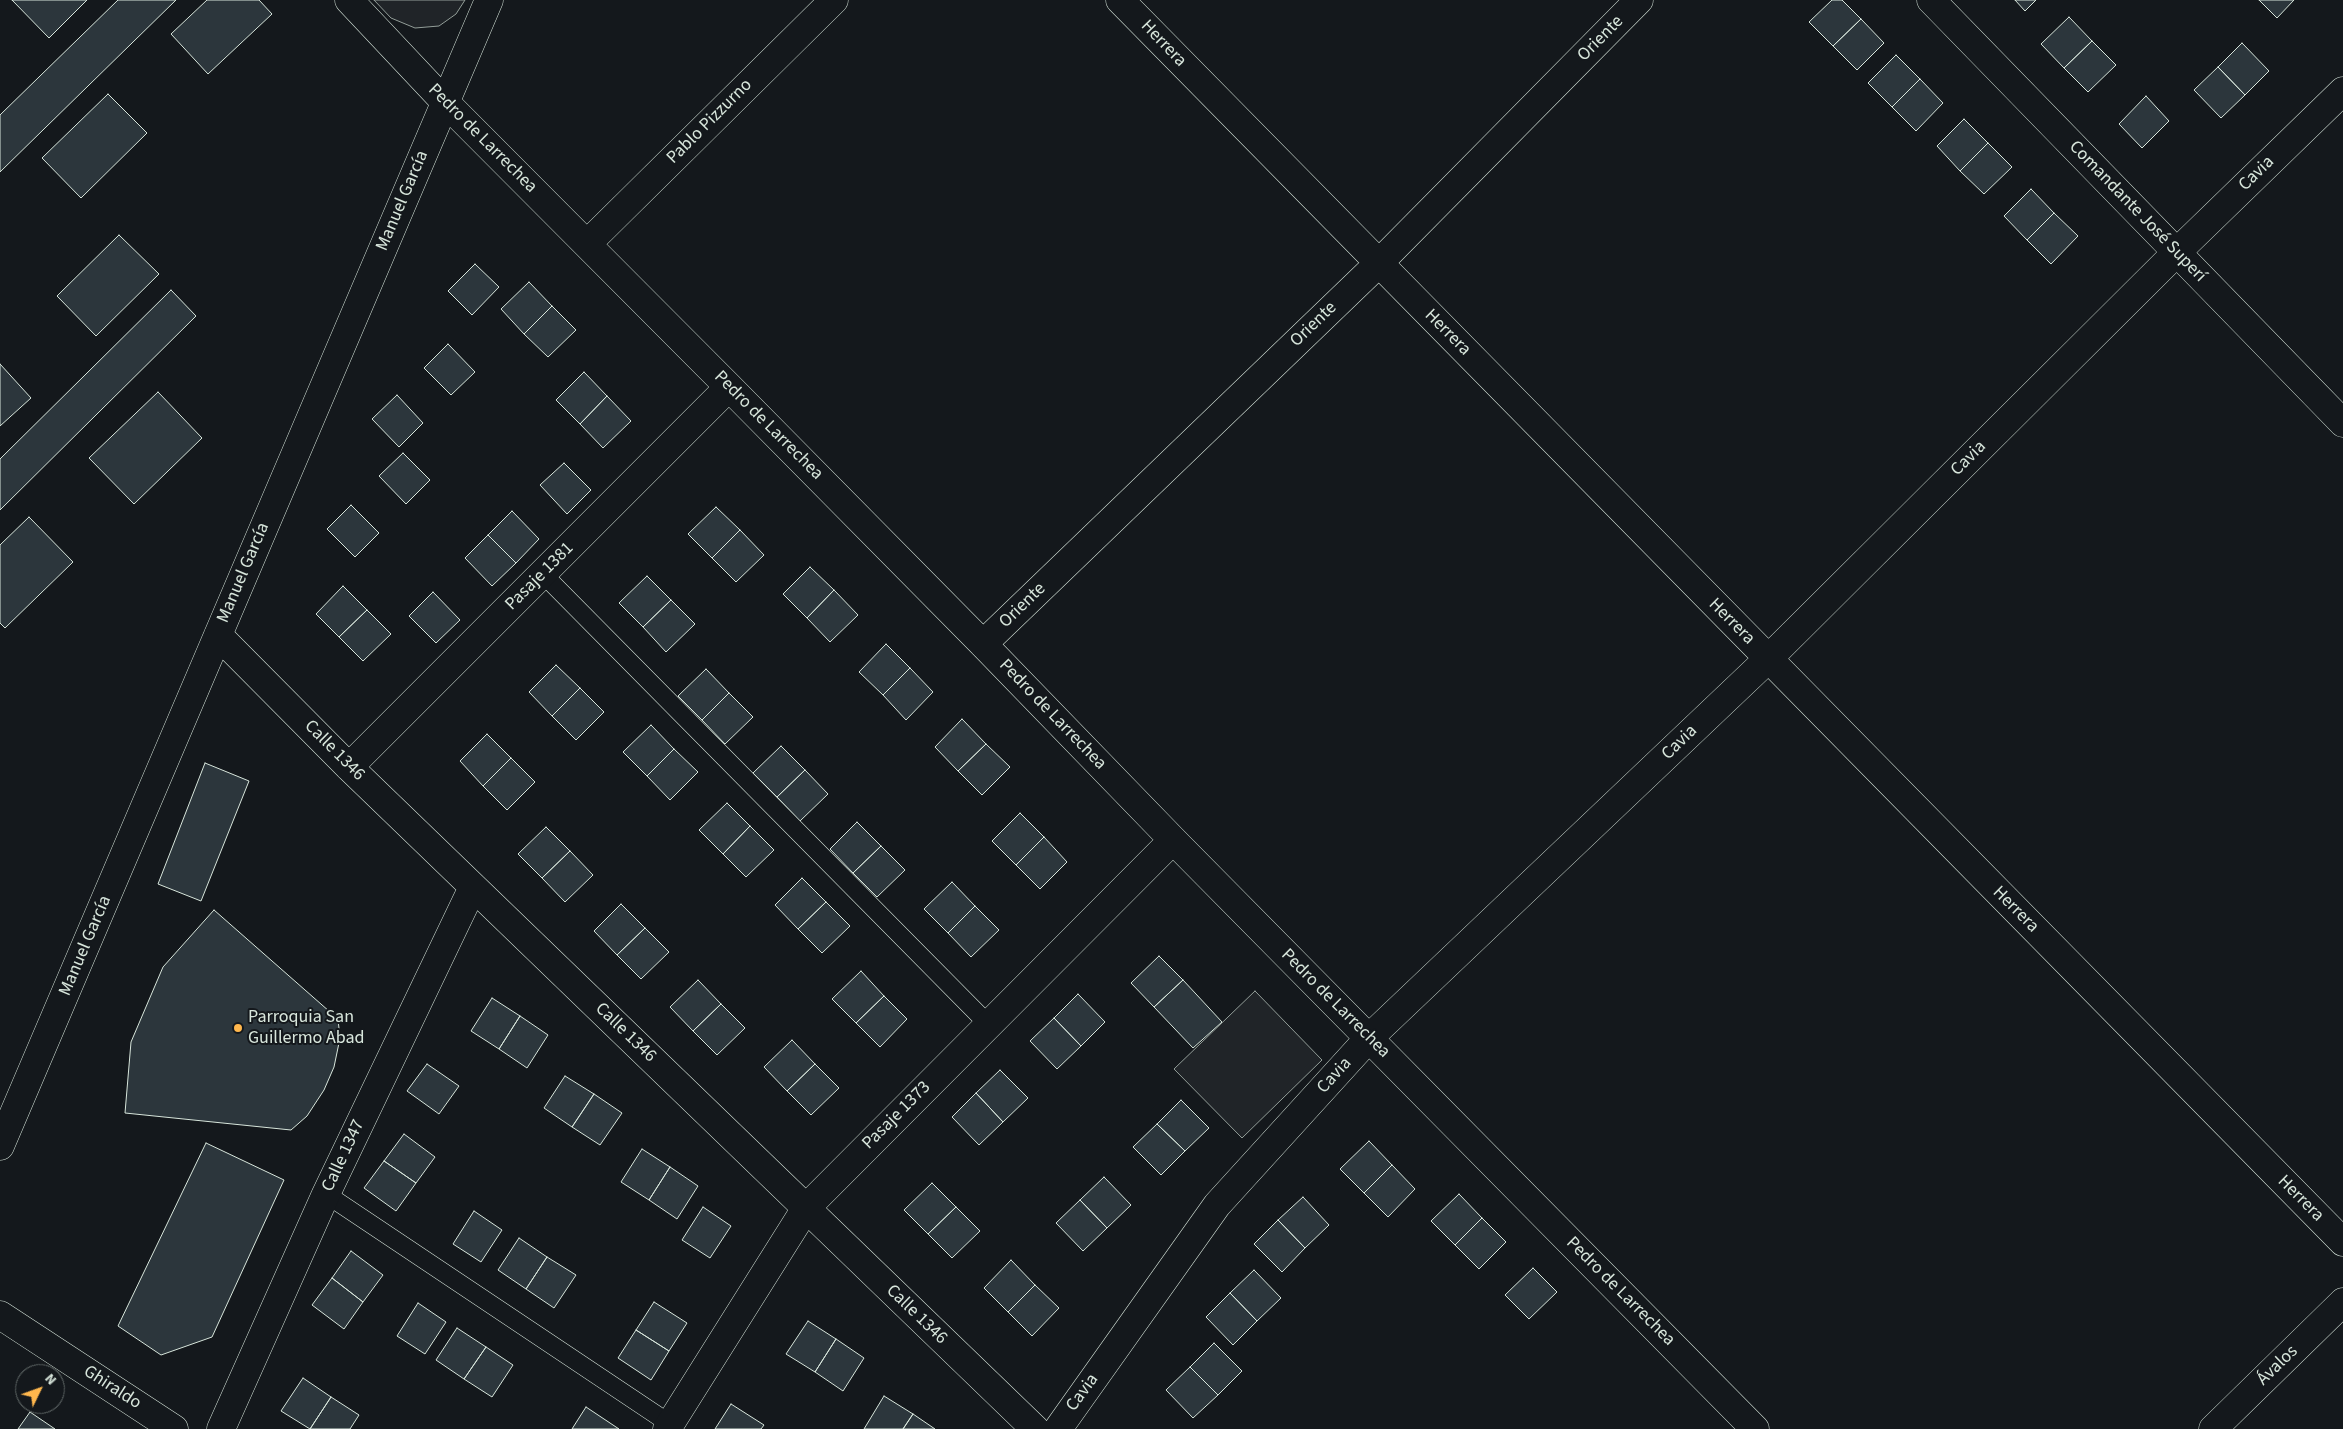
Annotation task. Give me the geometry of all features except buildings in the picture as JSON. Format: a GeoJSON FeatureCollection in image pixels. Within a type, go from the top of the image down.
{"type":"FeatureCollection","features":[{"type":"Feature","properties":{"kind":"street","name":"Pedro de Larrechea"},"geometry":{"type":"LineString","coordinates":[[349,0],[445,102],[983,644],[1173,840],[1755,1429]]}},
{"type":"Feature","properties":{"kind":"street","name":"Manuel García"},"geometry":{"type":"LineString","coordinates":[[0,1146],[489,0]]}},
{"type":"Feature","properties":{"kind":"street","name":"Pablo Pizzurno"},"geometry":{"type":"LineString","coordinates":[[587,244],[834,0]]}},
{"type":"Feature","properties":{"kind":"street","name":"Herrera"},"geometry":{"type":"LineString","coordinates":[[1120,0],[2343,1242]]}},
{"type":"Feature","properties":{"kind":"street","name":"Oriente"},"geometry":{"type":"LineString","coordinates":[[983,644],[1378,264],[1639,0]]}},
{"type":"Feature","properties":{"kind":"street","name":"Comandante José Superí"},"geometry":{"type":"LineString","coordinates":[[1931,0],[2343,424]]}},
{"type":"Feature","properties":{"kind":"street","name":"Cavia"},"geometry":{"type":"LineString","coordinates":[[1058,1429],[1217,1206],[1369,1038],[1768,659],[2176,253],[2343,91]]}},
{"type":"Feature","properties":{"kind":"street","name":"Pasaje 1381"},"geometry":{"type":"LineString","coordinates":[[349,766],[729,387]]}},
{"type":"Feature","properties":{"kind":"street","name":"Calle 1346"},"geometry":{"type":"LineString","coordinates":[[218,635],[349,766],[1035,1429]]}},
{"type":"Feature","properties":{"kind":"street","name":"Pasaje 1373"},"geometry":{"type":"LineString","coordinates":[[669,1427],[806,1208],[1173,840]]}},
{"type":"Feature","properties":{"kind":"street","name":"Calle 1347"},"geometry":{"type":"LineString","coordinates":[[221,1429],[326,1194],[473,886]]}},
{"type":"Feature","properties":{"kind":"street","name":"Ávalos"},"geometry":{"type":"LineString","coordinates":[[2214,1429],[2343,1302]]}},
{"type":"Feature","properties":{"kind":"street","name":"Ghiraldo"},"geometry":{"type":"LineString","coordinates":[[0,1315],[174,1429]]}},
{"type":"Feature","properties":{"kind":"lane"},"geometry":{"type":"LineString","coordinates":[[543,574],[988,1024]]}},
{"type":"Feature","properties":{"kind":"lane"},"geometry":{"type":"LineString","coordinates":[[326,1194],[669,1427]]}},
{"type":"Feature","properties":{"kind":"shaded area"},"geometry":{"type":"Polygon","coordinates":[[[374,0],[465,0],[456,14],[439,26],[415,28],[391,18],[374,0]]]}},
{"type":"Feature","properties":{"kind":"shaded area"},"geometry":{"type":"Polygon","coordinates":[[[1255,991],[1322,1060],[1242,1138],[1174,1069],[1255,991]]]}},
{"type":"Feature","properties":{"kind":"place","name":"Parroquia San Guillermo Abad"},"geometry":{"type":"Point","coordinates":[238,1028]}}]}
